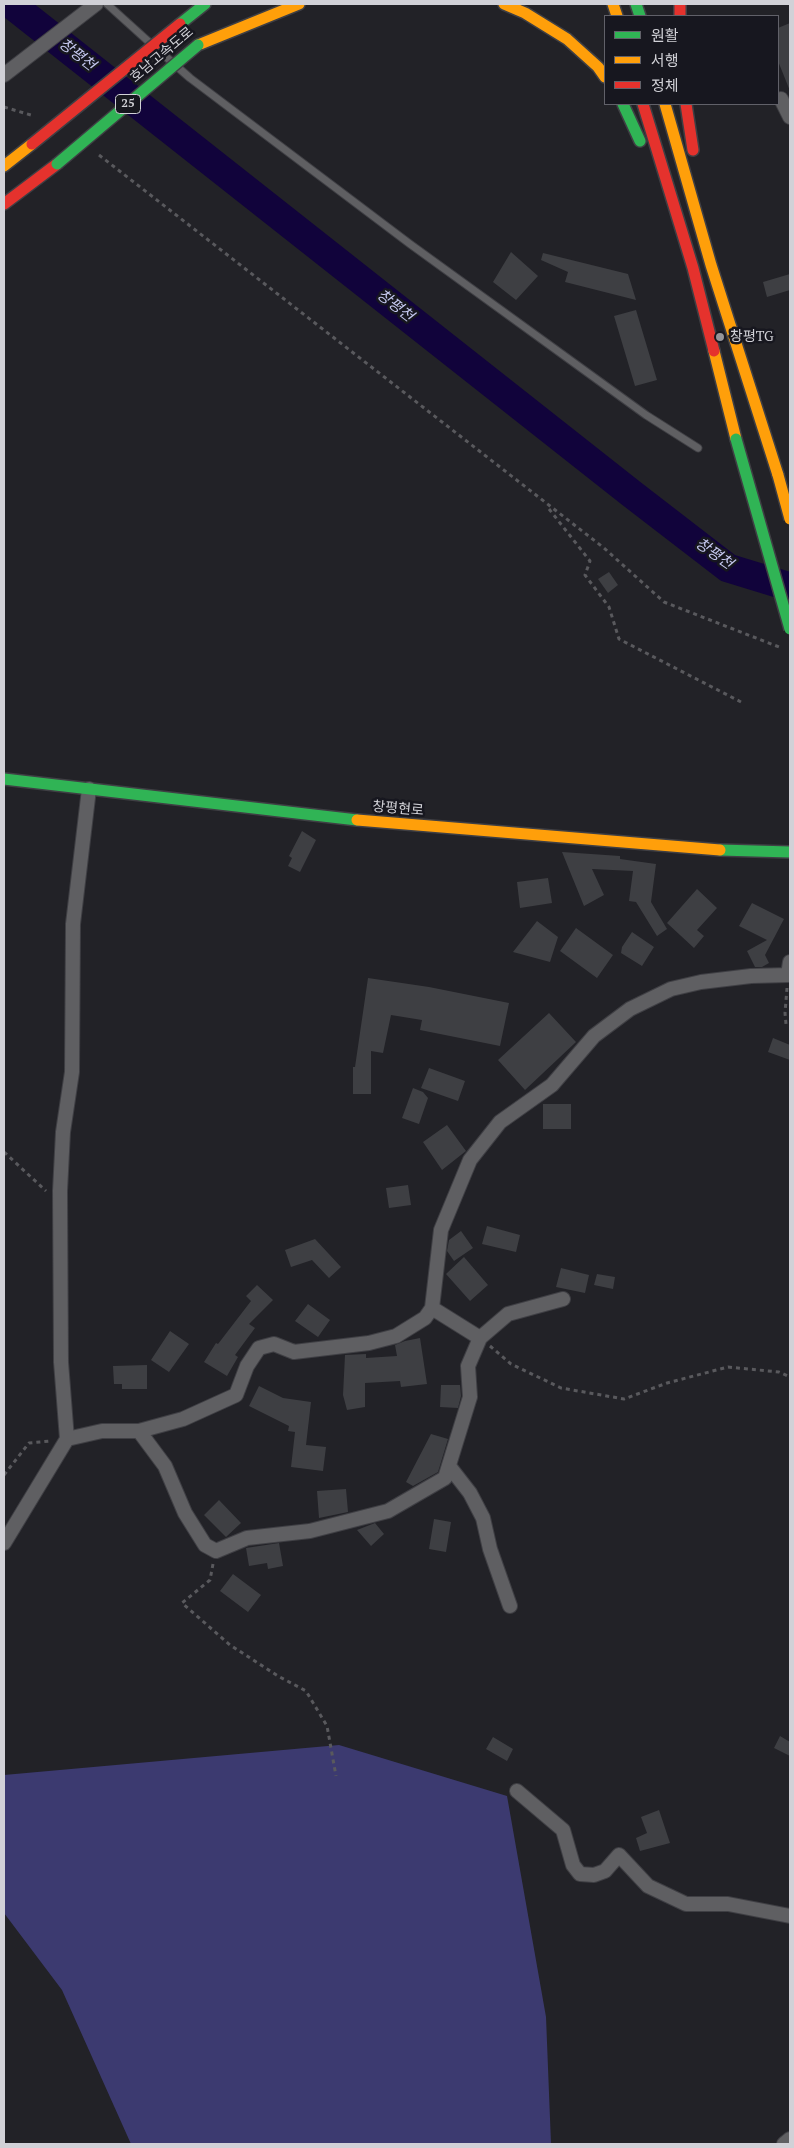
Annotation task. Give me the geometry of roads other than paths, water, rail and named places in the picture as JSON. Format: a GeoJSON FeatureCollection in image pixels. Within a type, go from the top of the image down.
{"type":"FeatureCollection","features":[{"type":"Feature","properties":{"kind":"main road","name":"호남고속도로"},"geometry":{"type":"LineString","coordinates":[[4,166],[205,4]]}},
{"type":"Feature","properties":{"kind":"main road"},"geometry":{"type":"LineString","coordinates":[[198,44],[299,4]]}},
{"type":"Feature","properties":{"kind":"main road"},"geometry":{"type":"LineString","coordinates":[[504,4],[525,13],[567,39],[598,67],[604,76]]}},
{"type":"Feature","properties":{"kind":"main road","name":"호남고속도로"},"geometry":{"type":"LineString","coordinates":[[4,204],[57,164],[226,21]]}},
{"type":"Feature","properties":{"kind":"main road"},"geometry":{"type":"LineString","coordinates":[[623,105],[693,268]]}},
{"type":"Feature","properties":{"kind":"main road"},"geometry":{"type":"LineString","coordinates":[[644,105],[693,268],[736,439],[790,629]]}},
{"type":"Feature","properties":{"kind":"main road"},"geometry":{"type":"LineString","coordinates":[[665,105],[711,265],[778,475],[790,519]]}},
{"type":"Feature","properties":{"kind":"main road"},"geometry":{"type":"LineString","coordinates":[[686,105],[711,265]]}},
{"type":"Feature","properties":{"kind":"main road","name":"창평현로"},"geometry":{"type":"LineString","coordinates":[[4,779],[399,825],[710,849],[790,852]]}},
{"type":"Feature","properties":{"kind":"street"},"geometry":{"type":"LineString","coordinates":[[4,75],[92,6]]}},
{"type":"Feature","properties":{"kind":"street"},"geometry":{"type":"LineString","coordinates":[[781,99],[790,117]]}},
{"type":"Feature","properties":{"kind":"street"},"geometry":{"type":"LineString","coordinates":[[4,1543],[67,1440],[61,1362],[60,1202],[63,1132],[72,1072],[73,924],[89,789]]}},
{"type":"Feature","properties":{"kind":"street"},"geometry":{"type":"LineString","coordinates":[[67,1440],[102,1432],[139,1432],[183,1420],[236,1395],[247,1366],[260,1348],[274,1344],[294,1352],[369,1343],[396,1336],[425,1318],[432,1308],[441,1230],[470,1160],[500,1122],[552,1085],[594,1036],[630,1009],[671,989],[701,982],[751,976],[789,968]]}},
{"type":"Feature","properties":{"kind":"street"},"geometry":{"type":"LineString","coordinates":[[139,1432],[165,1466],[190,1521],[206,1545],[216,1551],[247,1538],[310,1531],[388,1511],[445,1478],[470,1397],[468,1366],[480,1338],[508,1314],[562,1298]]}},
{"type":"Feature","properties":{"kind":"street"},"geometry":{"type":"LineString","coordinates":[[432,1308],[480,1338]]}},
{"type":"Feature","properties":{"kind":"street"},"geometry":{"type":"LineString","coordinates":[[449,1466],[470,1492],[483,1518],[490,1549],[510,1606]]}},
{"type":"Feature","properties":{"kind":"street"},"geometry":{"type":"LineString","coordinates":[[517,1792],[563,1830],[572,1865],[580,1874],[594,1875],[605,1871],[619,1855],[648,1886],[686,1904],[728,1904],[790,1916]]}},
{"type":"Feature","properties":{"kind":"street"},"geometry":{"type":"LineString","coordinates":[[784,2144],[790,2139]]}},
{"type":"Feature","properties":{"kind":"lane"},"geometry":{"type":"LineString","coordinates":[[107,4],[190,78],[410,244],[646,415],[698,448]]}},
{"type":"Feature","properties":{"kind":"waterway","name":"창평천"},"geometry":{"type":"LineString","coordinates":[[11,4],[728,568],[790,587]]}},
{"type":"Feature","properties":{"kind":"place","name":"창평TG"},"geometry":{"type":"Point","coordinates":[720,337]}}]}
